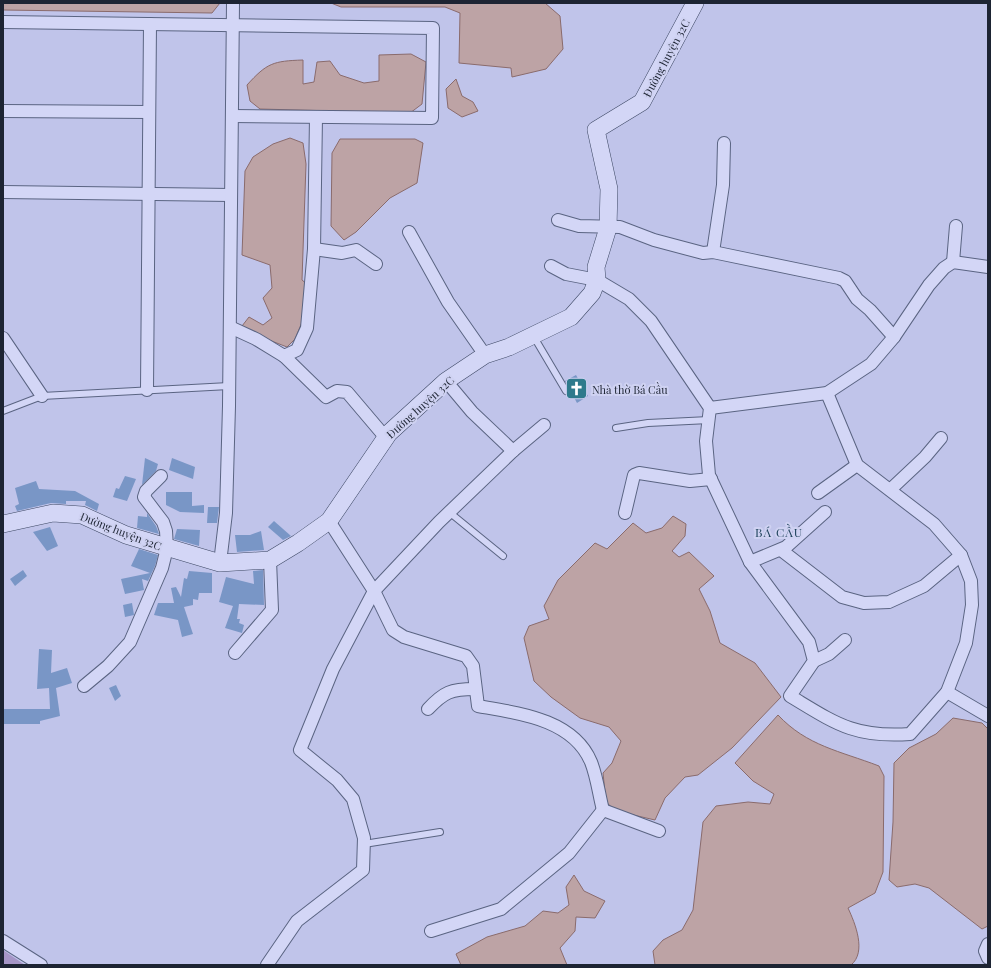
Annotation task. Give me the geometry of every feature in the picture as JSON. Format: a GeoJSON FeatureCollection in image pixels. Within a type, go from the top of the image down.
{"type":"FeatureCollection","features":[{"type":"Feature","properties":{"kind":"street"},"geometry":{"type":"LineString","coordinates":[[220,564],[226,513],[229,386],[233,3]]}},
{"type":"Feature","properties":{"kind":"street","name":"Đường huyện 32C"},"geometry":{"type":"LineString","coordinates":[[3,524],[53,513],[82,515],[126,535],[220,564],[270,560],[298,544],[329,521],[386,438],[446,381],[485,355],[510,347],[571,317],[592,293],[597,280],[596,267],[608,228],[609,189],[596,130],[642,102],[695,3]]}},
{"type":"Feature","properties":{"kind":"street"},"geometry":{"type":"LineString","coordinates":[[3,22],[433,28],[432,118],[232,116]]}},
{"type":"Feature","properties":{"kind":"street"},"geometry":{"type":"LineString","coordinates":[[147,390],[150,24]]}},
{"type":"Feature","properties":{"kind":"street"},"geometry":{"type":"LineString","coordinates":[[3,111],[149,112]]}},
{"type":"Feature","properties":{"kind":"street"},"geometry":{"type":"LineString","coordinates":[[284,356],[297,350],[307,328],[314,249],[316,117]]}},
{"type":"Feature","properties":{"kind":"street"},"geometry":{"type":"LineString","coordinates":[[713,252],[723,185],[724,143]]}},
{"type":"Feature","properties":{"kind":"street"},"geometry":{"type":"LineString","coordinates":[[3,192],[231,194]]}},
{"type":"Feature","properties":{"kind":"street"},"geometry":{"type":"LineString","coordinates":[[558,220],[579,226],[608,228],[620,227],[654,240],[703,252],[713,252],[839,278],[845,281],[857,299],[870,310],[894,337]]}},
{"type":"Feature","properties":{"kind":"street"},"geometry":{"type":"LineString","coordinates":[[953,262],[956,226]]}},
{"type":"Feature","properties":{"kind":"street"},"geometry":{"type":"LineString","coordinates":[[409,232],[448,302],[485,355]]}},
{"type":"Feature","properties":{"kind":"street"},"geometry":{"type":"LineString","coordinates":[[314,249],[342,253],[356,250],[376,264]]}},
{"type":"Feature","properties":{"kind":"street"},"geometry":{"type":"LineString","coordinates":[[710,414],[827,393],[870,364],[894,337],[929,285],[944,268],[953,262],[988,267]]}},
{"type":"Feature","properties":{"kind":"street"},"geometry":{"type":"LineString","coordinates":[[551,266],[566,274],[597,280],[629,299],[650,321],[710,414],[706,441],[708,474],[750,562],[809,642],[814,661]]}},
{"type":"Feature","properties":{"kind":"street"},"geometry":{"type":"LineString","coordinates":[[230,328],[256,339],[284,356],[326,397],[337,391],[347,392],[386,438]]}},
{"type":"Feature","properties":{"kind":"street"},"geometry":{"type":"LineString","coordinates":[[3,338],[42,396]]}},
{"type":"Feature","properties":{"kind":"street"},"geometry":{"type":"LineString","coordinates":[[446,381],[472,412],[513,451]]}},
{"type":"Feature","properties":{"kind":"street"},"geometry":{"type":"LineString","coordinates":[[827,393],[857,465],[891,489],[934,524],[960,555],[971,581],[972,605],[966,643],[947,692],[910,734],[888,736],[863,733],[839,725],[790,696],[814,661],[829,654],[845,640]]}},
{"type":"Feature","properties":{"kind":"street"},"geometry":{"type":"LineString","coordinates":[[267,965],[297,921],[363,870],[364,844],[353,800],[337,780],[300,750],[333,669],[374,591],[449,512],[513,451],[544,426]]}},
{"type":"Feature","properties":{"kind":"street"},"geometry":{"type":"LineString","coordinates":[[891,489],[925,457],[941,438]]}},
{"type":"Feature","properties":{"kind":"street"},"geometry":{"type":"LineString","coordinates":[[818,492],[857,465]]}},
{"type":"Feature","properties":{"kind":"street"},"geometry":{"type":"LineString","coordinates":[[625,513],[634,475],[639,473],[690,481],[710,479]]}},
{"type":"Feature","properties":{"kind":"street"},"geometry":{"type":"LineString","coordinates":[[84,686],[108,666],[130,642],[162,568],[167,548],[166,531],[163,522],[144,497],[146,491],[160,476]]}},
{"type":"Feature","properties":{"kind":"street"},"geometry":{"type":"LineString","coordinates":[[750,562],[786,547],[825,512]]}},
{"type":"Feature","properties":{"kind":"street"},"geometry":{"type":"LineString","coordinates":[[329,521],[374,591],[393,630],[404,636],[466,656],[473,666],[478,706],[528,715],[558,727],[575,739],[591,762],[603,810]]}},
{"type":"Feature","properties":{"kind":"street"},"geometry":{"type":"LineString","coordinates":[[781,550],[842,597],[864,603],[890,602],[924,586],[960,555]]}},
{"type":"Feature","properties":{"kind":"street"},"geometry":{"type":"LineString","coordinates":[[235,653],[272,610],[270,560]]}},
{"type":"Feature","properties":{"kind":"street"},"geometry":{"type":"LineString","coordinates":[[428,709],[440,696],[455,689],[475,689]]}},
{"type":"Feature","properties":{"kind":"street"},"geometry":{"type":"LineString","coordinates":[[947,692],[988,716]]}},
{"type":"Feature","properties":{"kind":"street"},"geometry":{"type":"LineString","coordinates":[[603,810],[659,831]]}},
{"type":"Feature","properties":{"kind":"street"},"geometry":{"type":"LineString","coordinates":[[431,931],[501,909],[569,853],[603,810]]}},
{"type":"Feature","properties":{"kind":"street"},"geometry":{"type":"LineString","coordinates":[[3,941],[41,965]]}},
{"type":"Feature","properties":{"kind":"street"},"geometry":{"type":"LineString","coordinates":[[988,944],[985,951],[988,958]]}},
{"type":"Feature","properties":{"kind":"lane"},"geometry":{"type":"LineString","coordinates":[[533,336],[566,391]]}},
{"type":"Feature","properties":{"kind":"lane"},"geometry":{"type":"LineString","coordinates":[[3,411],[42,396],[229,386]]}},
{"type":"Feature","properties":{"kind":"lane"},"geometry":{"type":"LineString","coordinates":[[616,428],[710,414]]}},
{"type":"Feature","properties":{"kind":"lane"},"geometry":{"type":"LineString","coordinates":[[449,512],[503,556]]}},
{"type":"Feature","properties":{"kind":"lane"},"geometry":{"type":"LineString","coordinates":[[364,844],[440,832]]}},
{"type":"Feature","properties":{"kind":"shaded area"},"geometry":{"type":"Polygon","coordinates":[[[3,3],[220,3],[212,13],[3,10],[3,3]]]}},
{"type":"Feature","properties":{"kind":"shaded area"},"geometry":{"type":"Polygon","coordinates":[[[331,3],[545,3],[560,16],[563,49],[546,69],[512,77],[511,68],[459,63],[460,13],[445,7],[341,7],[331,3]]]}},
{"type":"Feature","properties":{"kind":"shaded area"},"geometry":{"type":"Polygon","coordinates":[[[411,54],[426,62],[422,104],[410,113],[260,109],[250,101],[247,85],[260,72],[277,63],[303,60],[303,84],[314,82],[317,62],[330,61],[340,75],[364,83],[379,81],[379,55],[411,54]]]}},
{"type":"Feature","properties":{"kind":"shaded area"},"geometry":{"type":"Polygon","coordinates":[[[456,79],[462,96],[473,102],[478,111],[462,117],[448,108],[446,89],[456,79]]]}},
{"type":"Feature","properties":{"kind":"shaded area"},"geometry":{"type":"Polygon","coordinates":[[[290,138],[303,143],[306,164],[302,280],[308,285],[308,308],[295,339],[287,347],[251,333],[242,326],[249,317],[263,325],[272,318],[263,298],[272,288],[270,265],[242,255],[245,171],[253,157],[273,144],[290,138]]]}},
{"type":"Feature","properties":{"kind":"shaded area"},"geometry":{"type":"Polygon","coordinates":[[[340,139],[415,139],[423,143],[417,183],[390,198],[356,232],[344,240],[331,226],[332,153],[340,139]]]}},
{"type":"Feature","properties":{"kind":"shaded area"},"geometry":{"type":"Polygon","coordinates":[[[673,516],[686,524],[685,536],[672,551],[679,557],[689,552],[714,576],[699,589],[710,611],[720,643],[755,663],[781,697],[732,748],[698,775],[685,777],[665,798],[655,820],[616,811],[606,802],[603,773],[612,763],[621,741],[609,727],[580,718],[551,697],[534,681],[524,638],[529,626],[549,619],[544,606],[558,580],[595,543],[607,549],[633,523],[646,533],[662,528],[673,516]]]}},
{"type":"Feature","properties":{"kind":"shaded area"},"geometry":{"type":"Polygon","coordinates":[[[778,715],[789,725],[812,741],[879,766],[884,776],[883,872],[875,893],[848,908],[854,921],[858,937],[859,945],[856,959],[851,965],[655,965],[653,951],[663,940],[682,930],[693,910],[703,822],[716,806],[748,802],[770,804],[774,794],[753,781],[735,763],[778,715]]]}},
{"type":"Feature","properties":{"kind":"shaded area"},"geometry":{"type":"Polygon","coordinates":[[[953,718],[982,723],[988,729],[988,926],[982,929],[929,888],[915,884],[897,887],[889,880],[893,822],[894,763],[909,748],[936,734],[953,718]]]}},
{"type":"Feature","properties":{"kind":"shaded area"},"geometry":{"type":"Polygon","coordinates":[[[574,875],[584,891],[605,901],[595,918],[576,917],[575,931],[560,948],[567,965],[461,965],[456,954],[487,937],[525,926],[543,911],[558,913],[569,905],[566,887],[574,875]]]}},
{"type":"Feature","properties":{"kind":"shaded area"},"geometry":{"type":"Polygon","coordinates":[[[3,950],[25,965],[3,965],[3,950]]]}},
{"type":"Feature","properties":{"kind":"building","name":"Nhà thờ Bá Cầu"},"geometry":{"type":"Polygon","coordinates":[[[576,375],[588,396],[577,403],[565,381],[576,375]]]}},
{"type":"Feature","properties":{"kind":"building"},"geometry":{"type":"Polygon","coordinates":[[[145,458],[158,464],[156,471],[142,485],[145,458]]]}},
{"type":"Feature","properties":{"kind":"building"},"geometry":{"type":"Polygon","coordinates":[[[172,458],[195,467],[193,479],[169,470],[172,458]]]}},
{"type":"Feature","properties":{"kind":"building"},"geometry":{"type":"Polygon","coordinates":[[[125,476],[136,479],[127,501],[113,497],[116,488],[119,489],[125,476]]]}},
{"type":"Feature","properties":{"kind":"building"},"geometry":{"type":"Polygon","coordinates":[[[36,481],[39,489],[75,491],[99,504],[97,511],[85,505],[86,501],[66,501],[66,504],[51,503],[17,511],[15,506],[19,504],[15,488],[36,481]]]}},
{"type":"Feature","properties":{"kind":"building"},"geometry":{"type":"Polygon","coordinates":[[[166,492],[192,492],[192,506],[204,505],[204,513],[180,512],[166,505],[166,492]]]}},
{"type":"Feature","properties":{"kind":"building"},"geometry":{"type":"Polygon","coordinates":[[[208,507],[219,507],[217,523],[207,523],[208,507]]]}},
{"type":"Feature","properties":{"kind":"building"},"geometry":{"type":"Polygon","coordinates":[[[147,513],[156,526],[159,534],[137,528],[138,516],[147,517],[147,513]]]}},
{"type":"Feature","properties":{"kind":"building"},"geometry":{"type":"Polygon","coordinates":[[[274,521],[291,536],[283,540],[268,527],[274,521]]]}},
{"type":"Feature","properties":{"kind":"building"},"geometry":{"type":"Polygon","coordinates":[[[50,527],[58,546],[47,551],[33,532],[50,527]]]}},
{"type":"Feature","properties":{"kind":"building"},"geometry":{"type":"Polygon","coordinates":[[[177,529],[200,530],[199,546],[174,539],[177,529]]]}},
{"type":"Feature","properties":{"kind":"building"},"geometry":{"type":"Polygon","coordinates":[[[261,531],[264,550],[237,552],[235,535],[250,535],[261,531]]]}},
{"type":"Feature","properties":{"kind":"building"},"geometry":{"type":"Polygon","coordinates":[[[139,549],[158,555],[155,566],[148,581],[142,579],[144,590],[125,594],[121,579],[150,573],[131,566],[139,549]]]}},
{"type":"Feature","properties":{"kind":"building"},"geometry":{"type":"Polygon","coordinates":[[[23,570],[27,576],[15,586],[10,579],[23,570]]]}},
{"type":"Feature","properties":{"kind":"building"},"geometry":{"type":"Polygon","coordinates":[[[263,570],[264,605],[239,604],[237,619],[240,619],[239,623],[244,625],[242,633],[225,628],[233,606],[219,602],[226,577],[254,584],[253,571],[263,570]]]}},
{"type":"Feature","properties":{"kind":"building"},"geometry":{"type":"Polygon","coordinates":[[[189,571],[212,573],[212,593],[199,593],[198,600],[193,599],[193,605],[184,607],[193,634],[182,637],[178,620],[154,615],[158,603],[174,603],[171,588],[176,587],[181,597],[184,578],[187,579],[189,571]]]}},
{"type":"Feature","properties":{"kind":"building"},"geometry":{"type":"Polygon","coordinates":[[[132,603],[134,615],[125,617],[123,605],[132,603]]]}},
{"type":"Feature","properties":{"kind":"building"},"geometry":{"type":"Polygon","coordinates":[[[39,649],[52,650],[51,673],[67,668],[72,683],[56,688],[60,716],[40,721],[40,724],[3,724],[3,709],[50,709],[49,688],[37,689],[39,649]]]}},
{"type":"Feature","properties":{"kind":"building"},"geometry":{"type":"Polygon","coordinates":[[[116,685],[121,696],[115,701],[109,688],[116,685]]]}},
{"type":"Feature","properties":{"kind":"place","name":"Nhà thờ Bá Cầu"},"geometry":{"type":"Point","coordinates":[576,389]}},
{"type":"Feature","properties":{"kind":"district","name":"BÁ CẦU"},"geometry":{"type":"Point","coordinates":[779,532]}}]}
